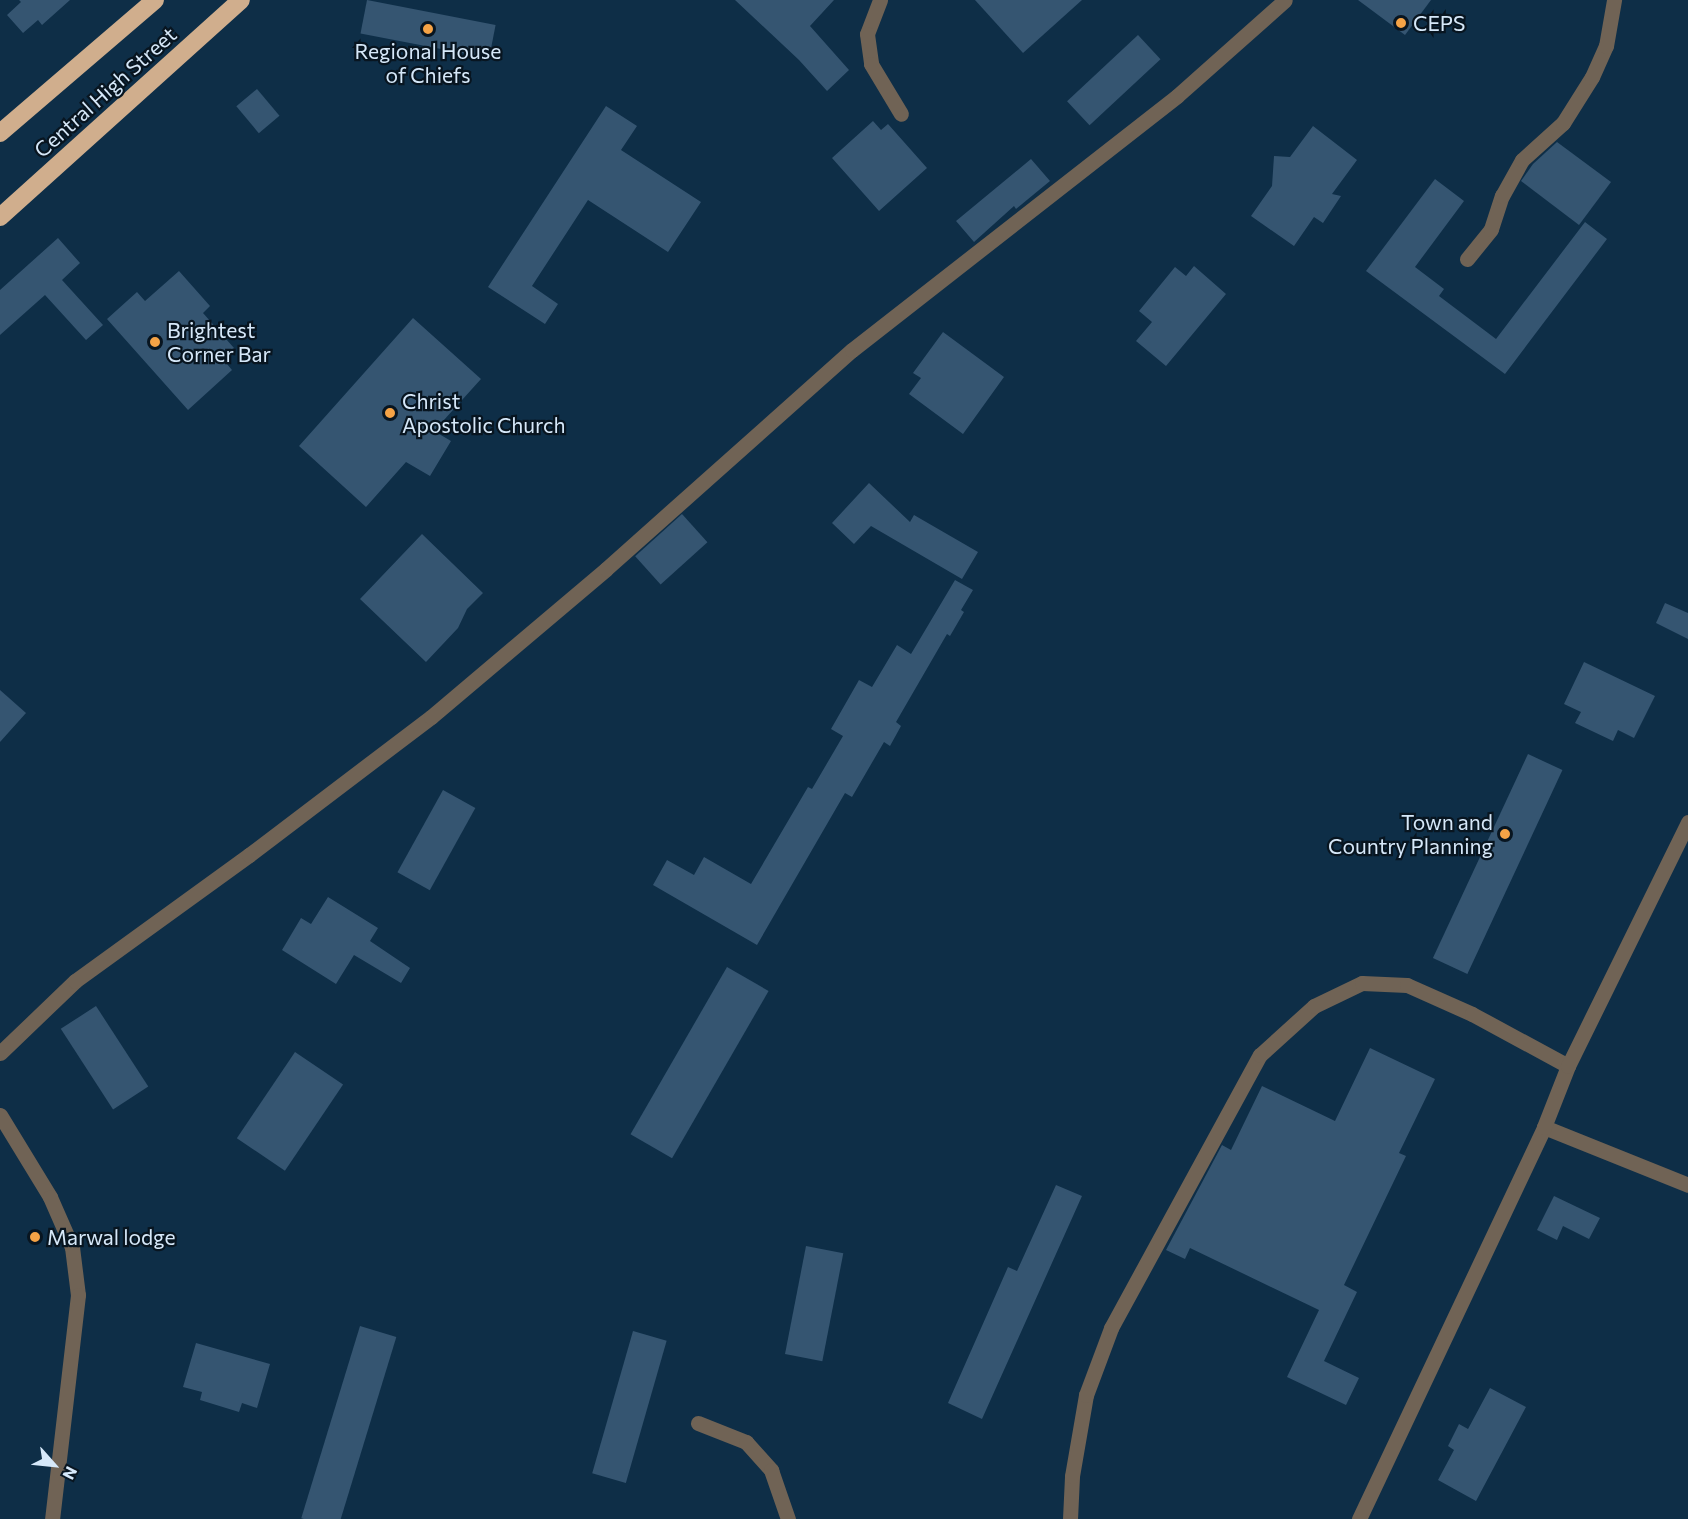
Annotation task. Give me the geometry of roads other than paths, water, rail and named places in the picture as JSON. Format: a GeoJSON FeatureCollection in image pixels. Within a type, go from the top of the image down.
{"type":"FeatureCollection","features":[{"type":"Feature","properties":{"kind":"highway","name":"Central High Street"},"geometry":{"type":"LineString","coordinates":[[0,133],[155,0]]}},
{"type":"Feature","properties":{"kind":"highway","name":"Central High Street"},"geometry":{"type":"LineString","coordinates":[[0,217],[241,0]]}},
{"type":"Feature","properties":{"kind":"street"},"geometry":{"type":"LineString","coordinates":[[880,0],[867,34],[871,64],[901,114]]}},
{"type":"Feature","properties":{"kind":"street"},"geometry":{"type":"LineString","coordinates":[[0,1053],[75,981],[249,855],[431,717],[606,569],[852,350],[1177,96],[1285,0]]}},
{"type":"Feature","properties":{"kind":"street"},"geometry":{"type":"LineString","coordinates":[[1467,259],[1491,229],[1502,196],[1522,160],[1563,123],[1592,77],[1606,46],[1614,0]]}},
{"type":"Feature","properties":{"kind":"street"},"geometry":{"type":"LineString","coordinates":[[1359,1519],[1544,1127],[1568,1066],[1688,822]]}},
{"type":"Feature","properties":{"kind":"street"},"geometry":{"type":"LineString","coordinates":[[1070,1519],[1072,1476],[1086,1395],[1111,1328],[1260,1055],[1314,1006],[1362,983],[1407,986],[1472,1014],[1568,1066]]}},
{"type":"Feature","properties":{"kind":"street"},"geometry":{"type":"LineString","coordinates":[[0,1115],[50,1197],[72,1247],[78,1294],[52,1519]]}},
{"type":"Feature","properties":{"kind":"street"},"geometry":{"type":"LineString","coordinates":[[1544,1127],[1688,1185]]}},
{"type":"Feature","properties":{"kind":"street"},"geometry":{"type":"LineString","coordinates":[[698,1422],[746,1442],[771,1470],[788,1519]]}},
{"type":"Feature","properties":{"kind":"place","name":"CEPS"},"geometry":{"type":"Point","coordinates":[1401,23]}},
{"type":"Feature","properties":{"kind":"place","name":"Regional House of Chiefs"},"geometry":{"type":"Point","coordinates":[428,29]}},
{"type":"Feature","properties":{"kind":"place","name":"Brightest Corner Bar"},"geometry":{"type":"Point","coordinates":[155,342]}},
{"type":"Feature","properties":{"kind":"place","name":"Christ Apostolic Church"},"geometry":{"type":"Point","coordinates":[390,413]}},
{"type":"Feature","properties":{"kind":"place","name":"Town and Country Planning"},"geometry":{"type":"Point","coordinates":[1505,834]}},
{"type":"Feature","properties":{"kind":"place","name":"Marwal lodge"},"geometry":{"type":"Point","coordinates":[35,1237]}}]}
